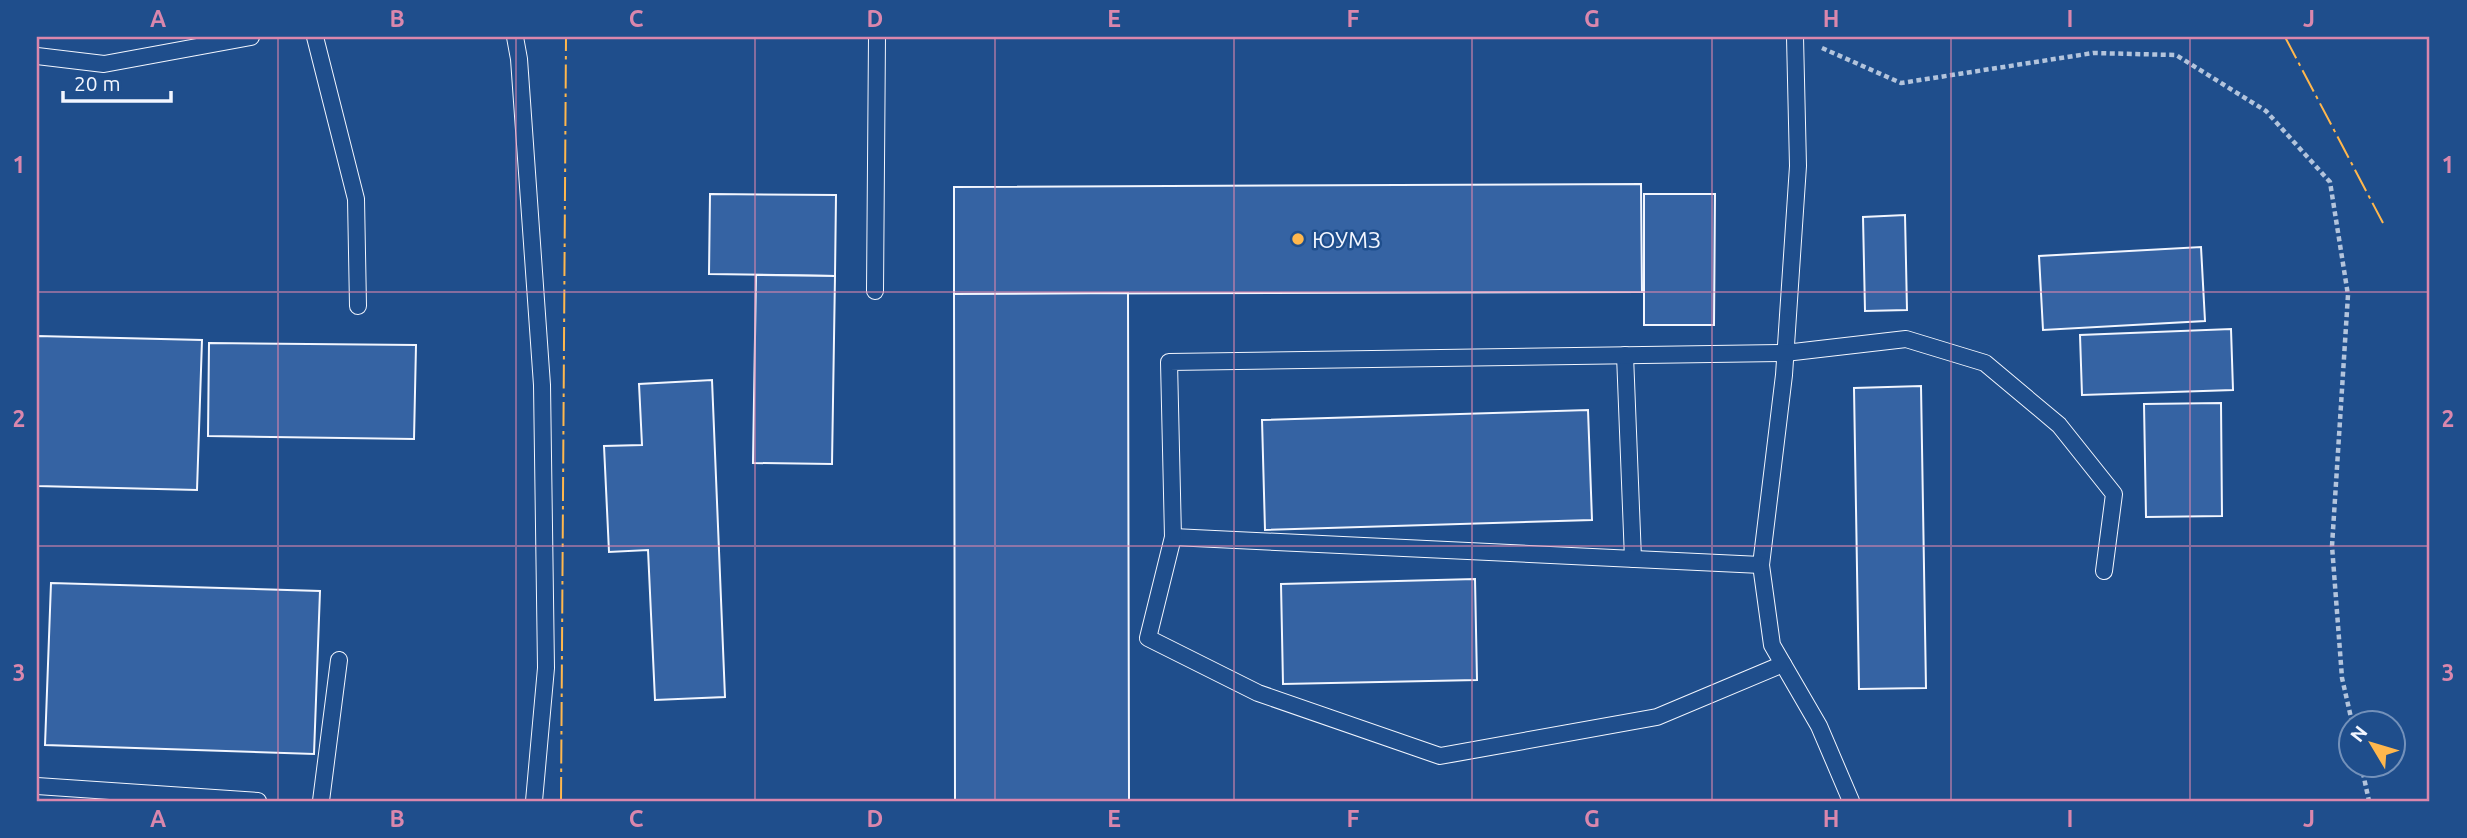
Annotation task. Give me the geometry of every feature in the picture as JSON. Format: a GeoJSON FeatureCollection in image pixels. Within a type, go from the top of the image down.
{"type":"FeatureCollection","features":[{"type":"Feature","properties":{"kind":"lane"},"geometry":{"type":"LineString","coordinates":[[37,56],[104,64],[251,37]]}},
{"type":"Feature","properties":{"kind":"lane"},"geometry":{"type":"LineString","coordinates":[[315,37],[356,199],[358,306]]}},
{"type":"Feature","properties":{"kind":"lane"},"geometry":{"type":"LineString","coordinates":[[515,37],[520,73],[542,385],[546,668],[534,801]]}},
{"type":"Feature","properties":{"kind":"lane"},"geometry":{"type":"LineString","coordinates":[[876,291],[877,37]]}},
{"type":"Feature","properties":{"kind":"lane"},"geometry":{"type":"LineString","coordinates":[[1795,37],[1798,166],[1785,353],[1761,565],[1772,645],[1819,726],[1851,801]]}},
{"type":"Feature","properties":{"kind":"lane"},"geometry":{"type":"LineString","coordinates":[[1783,664],[1657,717],[1440,756],[1258,693],[1148,638],[1173,537],[1169,362],[1785,353],[1906,339],[1985,363],[2059,425],[2114,494],[2104,571]]}},
{"type":"Feature","properties":{"kind":"lane"},"geometry":{"type":"LineString","coordinates":[[1625,355],[1633,559]]}},
{"type":"Feature","properties":{"kind":"lane"},"geometry":{"type":"LineString","coordinates":[[1173,537],[1761,565]]}},
{"type":"Feature","properties":{"kind":"lane"},"geometry":{"type":"LineString","coordinates":[[321,801],[339,660]]}},
{"type":"Feature","properties":{"kind":"lane"},"geometry":{"type":"LineString","coordinates":[[37,786],[258,801]]}},
{"type":"Feature","properties":{"kind":"path"},"geometry":{"type":"LineString","coordinates":[[1819,47],[1901,83],[2093,53],[2176,55],[2266,111],[2330,182],[2348,295],[2332,546],[2342,678],[2349,708]]}},
{"type":"Feature","properties":{"kind":"path"},"geometry":{"type":"LineString","coordinates":[[2364,778],[2369,801]]}},
{"type":"Feature","properties":{"kind":"building","name":"ЮУМЗ"},"geometry":{"type":"Polygon","coordinates":[[[1641,184],[1642,292],[954,294],[954,187],[1641,184]]]}},
{"type":"Feature","properties":{"kind":"building"},"geometry":{"type":"Polygon","coordinates":[[[710,194],[836,195],[835,276],[709,274],[710,194]]]}},
{"type":"Feature","properties":{"kind":"building"},"geometry":{"type":"Polygon","coordinates":[[[1644,194],[1715,194],[1714,325],[1644,325],[1644,194]]]}},
{"type":"Feature","properties":{"kind":"building"},"geometry":{"type":"Polygon","coordinates":[[[1905,215],[1907,310],[1865,311],[1863,217],[1905,215]]]}},
{"type":"Feature","properties":{"kind":"building"},"geometry":{"type":"Polygon","coordinates":[[[2201,247],[2205,321],[2043,330],[2039,256],[2201,247]]]}},
{"type":"Feature","properties":{"kind":"building"},"geometry":{"type":"Polygon","coordinates":[[[756,275],[835,276],[832,464],[753,463],[756,275]]]}},
{"type":"Feature","properties":{"kind":"building"},"geometry":{"type":"Polygon","coordinates":[[[1128,293],[1129,801],[955,801],[954,294],[1128,293]]]}},
{"type":"Feature","properties":{"kind":"building"},"geometry":{"type":"Polygon","coordinates":[[[2231,329],[2233,390],[2082,395],[2080,335],[2231,329]]]}},
{"type":"Feature","properties":{"kind":"building"},"geometry":{"type":"Polygon","coordinates":[[[37,336],[202,340],[197,490],[37,486],[37,336]]]}},
{"type":"Feature","properties":{"kind":"building"},"geometry":{"type":"Polygon","coordinates":[[[209,343],[416,345],[414,439],[208,436],[209,343]]]}},
{"type":"Feature","properties":{"kind":"building"},"geometry":{"type":"Polygon","coordinates":[[[712,380],[725,697],[655,700],[648,550],[609,552],[604,446],[642,445],[639,384],[712,380]]]}},
{"type":"Feature","properties":{"kind":"building"},"geometry":{"type":"Polygon","coordinates":[[[1921,386],[1926,688],[1859,689],[1854,388],[1921,386]]]}},
{"type":"Feature","properties":{"kind":"building"},"geometry":{"type":"Polygon","coordinates":[[[2221,403],[2222,516],[2146,517],[2144,404],[2221,403]]]}},
{"type":"Feature","properties":{"kind":"building"},"geometry":{"type":"Polygon","coordinates":[[[1588,410],[1592,520],[1265,530],[1262,420],[1588,410]]]}},
{"type":"Feature","properties":{"kind":"building"},"geometry":{"type":"Polygon","coordinates":[[[1475,579],[1477,680],[1283,684],[1281,584],[1475,579]]]}},
{"type":"Feature","properties":{"kind":"building"},"geometry":{"type":"Polygon","coordinates":[[[51,583],[320,591],[314,754],[45,745],[51,583]]]}},
{"type":"Feature","properties":{"kind":"power"},"geometry":{"type":"LineString","coordinates":[[561,801],[566,37]]}},
{"type":"Feature","properties":{"kind":"power"},"geometry":{"type":"LineString","coordinates":[[2285,37],[2383,223]]}},
{"type":"Feature","properties":{"kind":"place","name":"ЮУМЗ"},"geometry":{"type":"Point","coordinates":[1298,239]}}]}
